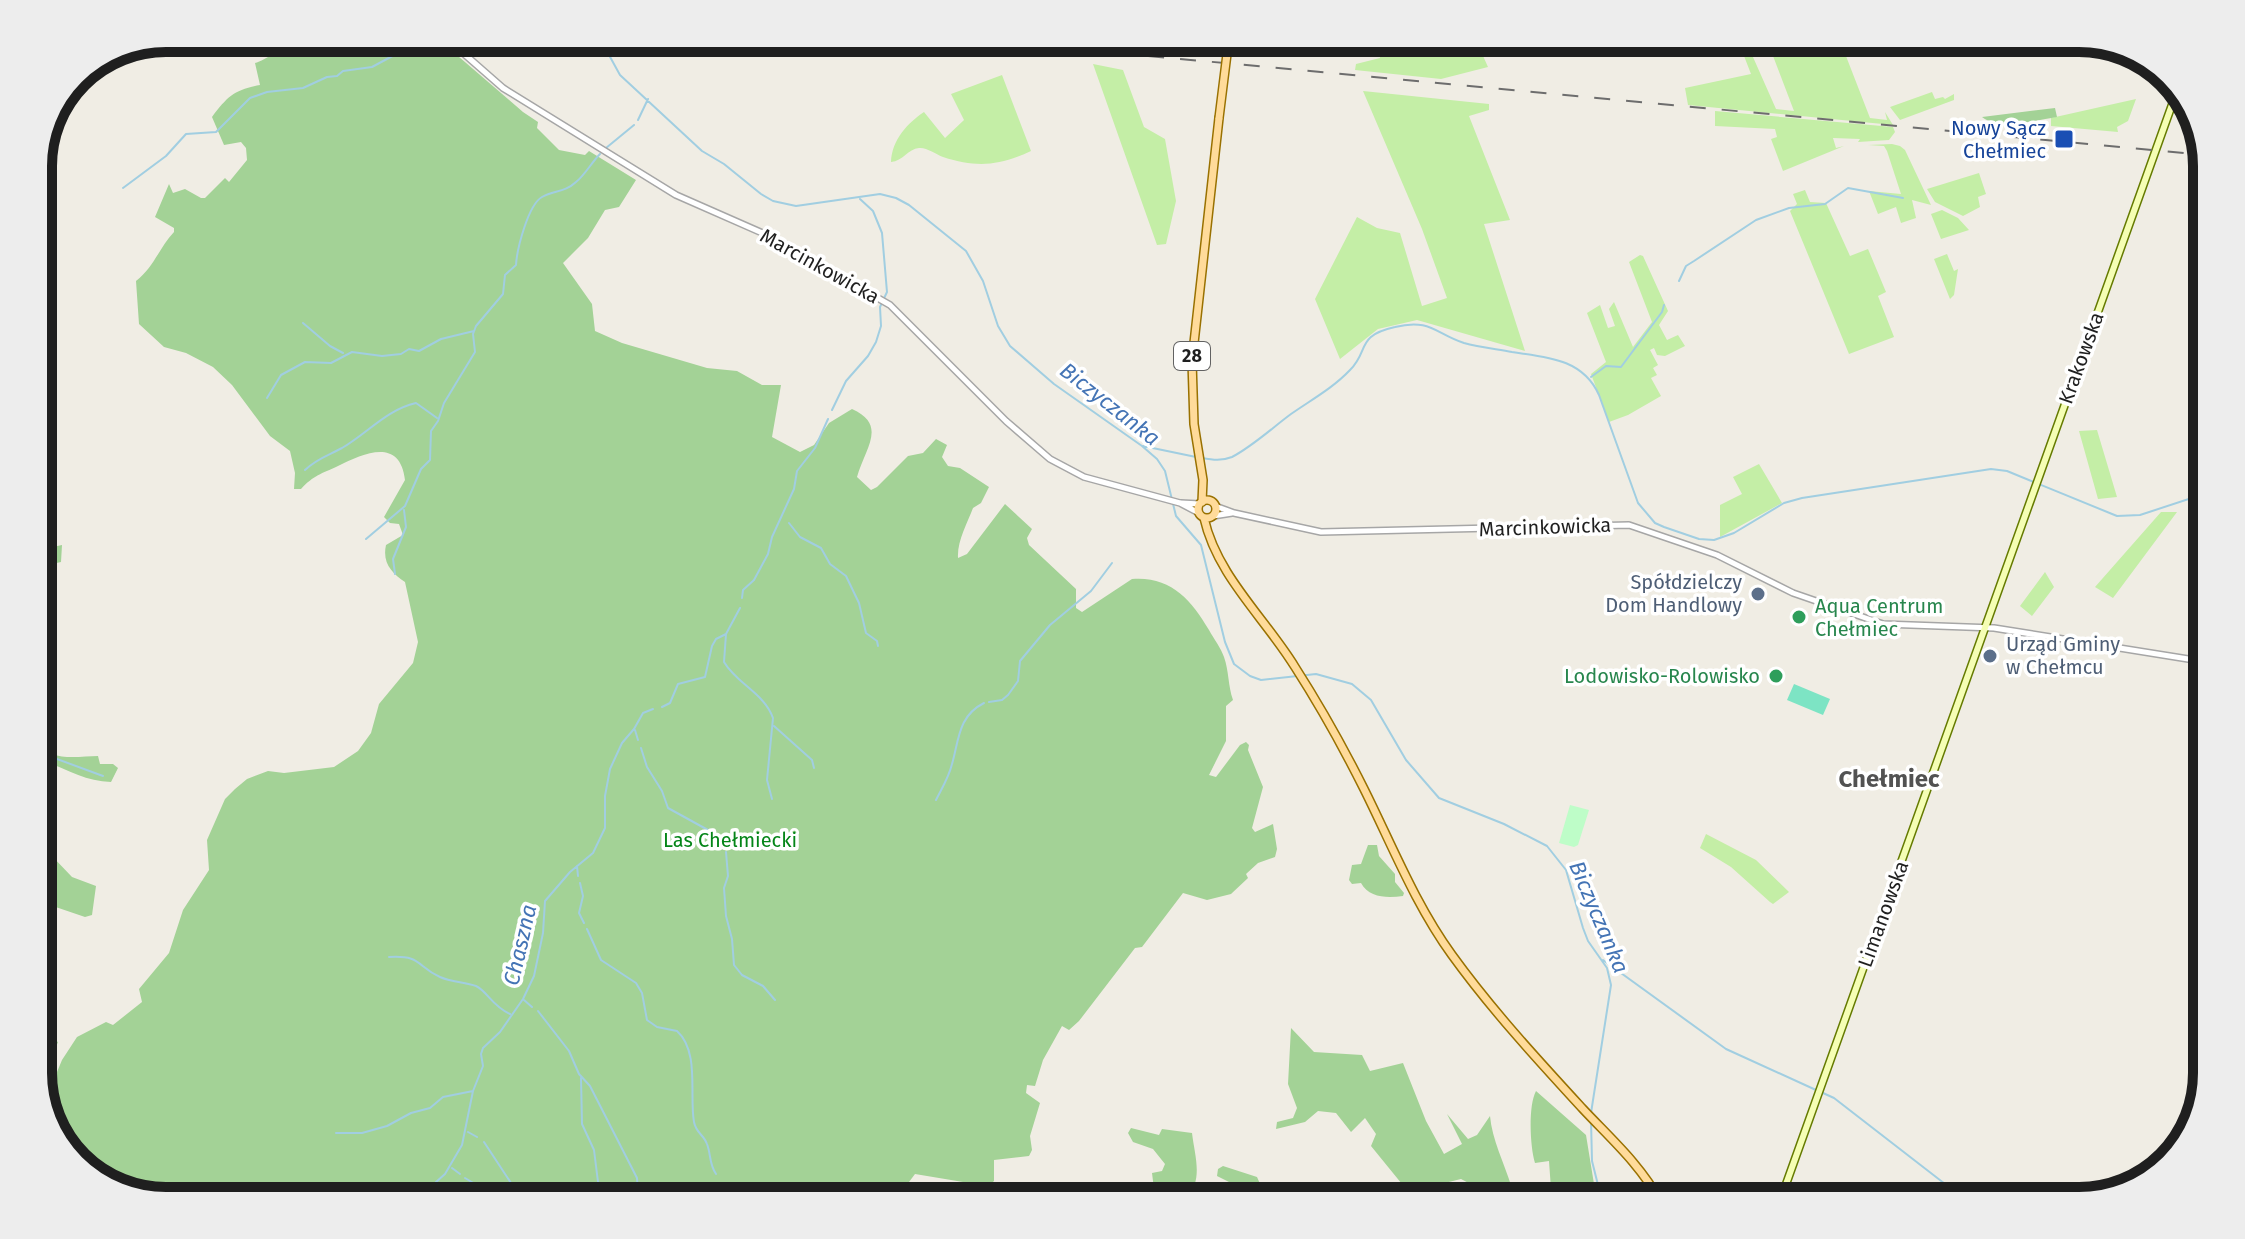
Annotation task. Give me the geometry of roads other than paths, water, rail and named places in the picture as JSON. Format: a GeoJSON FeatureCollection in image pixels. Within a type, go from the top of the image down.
{"type":"FeatureCollection","features":[{"type":"Feature","properties":{"kind":"main road","name":"28"},"geometry":{"type":"LineString","coordinates":[[1227,52],[1191,371],[1197,445],[1210,534],[1224,568],[1307,686],[1364,790],[1391,849],[1444,943],[1513,1031],[1636,1165],[1651,1187]]}},
{"type":"Feature","properties":{"kind":"main road","name":"Krakowska"},"geometry":{"type":"LineString","coordinates":[[1983,627],[2173,101]]}},
{"type":"Feature","properties":{"kind":"main road"},"geometry":{"type":"LineString","coordinates":[[1207,503],[1207,516]]}},
{"type":"Feature","properties":{"kind":"main road","name":"Limanowska"},"geometry":{"type":"LineString","coordinates":[[1785,1187],[1983,627]]}},
{"type":"Feature","properties":{"kind":"street","name":"Marcinkowicka"},"geometry":{"type":"LineString","coordinates":[[462,52],[503,88],[676,195],[767,235],[883,302],[1040,452],[1084,477],[1180,503],[1207,516],[1234,513]]}},
{"type":"Feature","properties":{"kind":"street","name":"Marcinkowicka"},"geometry":{"type":"LineString","coordinates":[[1180,503],[1207,503],[1234,513],[1333,532],[1629,525],[1717,555],[1793,593],[1867,620],[1899,626],[1983,627],[2193,660]]}},
{"type":"Feature","properties":{"kind":"waterway"},"geometry":{"type":"LineString","coordinates":[[123,188],[166,156],[186,134],[216,132],[250,98],[267,92],[303,88],[343,71],[372,67],[400,52]]}},
{"type":"Feature","properties":{"kind":"waterway","name":"Biczyczanka"},"geometry":{"type":"LineString","coordinates":[[608,52],[620,75],[702,151],[773,201],[796,206],[880,194],[896,198],[966,251],[983,281],[998,326],[1010,346],[1054,384],[1142,446],[1165,471],[1176,516],[1201,545],[1225,642],[1234,664],[1261,680],[1316,674],[1352,684],[1371,700],[1406,760],[1439,798],[1504,824],[1547,846],[1566,870],[1588,941],[1607,968],[1611,985],[1591,1113]]}},
{"type":"Feature","properties":{"kind":"waterway"},"geometry":{"type":"LineString","coordinates":[[638,120],[648,99]]}},
{"type":"Feature","properties":{"kind":"waterway"},"geometry":{"type":"LineString","coordinates":[[606,148],[634,125]]}},
{"type":"Feature","properties":{"kind":"waterway"},"geometry":{"type":"LineString","coordinates":[[366,539],[405,506],[421,469],[430,460],[431,431],[475,352],[473,334],[476,326],[503,294],[505,275],[516,265],[532,209],[542,197],[576,182],[600,154]]}},
{"type":"Feature","properties":{"kind":"waterway"},"geometry":{"type":"LineString","coordinates":[[1679,281],[1686,266],[1756,220],[1789,208],[1825,204],[1848,188],[1903,198]]}},
{"type":"Feature","properties":{"kind":"waterway","name":"Chaszna"},"geometry":{"type":"LineString","coordinates":[[832,410],[846,381],[876,342],[881,326],[880,307],[887,292],[882,233],[873,211],[860,199]]}},
{"type":"Feature","properties":{"kind":"waterway"},"geometry":{"type":"LineString","coordinates":[[1591,377],[1606,366],[1621,367],[1664,305]]}},
{"type":"Feature","properties":{"kind":"waterway"},"geometry":{"type":"LineString","coordinates":[[303,323],[343,353]]}},
{"type":"Feature","properties":{"kind":"waterway"},"geometry":{"type":"LineString","coordinates":[[1202,458],[1225,459],[1240,453],[1343,376],[1356,363],[1368,339],[1395,327],[1417,324],[1464,343],[1551,358],[1584,374],[1599,395],[1638,503],[1655,523],[1699,539],[1714,540],[1734,533],[1784,503],[1802,498],[1991,469],[2007,471],[2117,516],[2140,515],[2193,498]]}},
{"type":"Feature","properties":{"kind":"waterway"},"geometry":{"type":"LineString","coordinates":[[267,398],[281,375],[305,362],[331,363],[352,352],[382,356],[401,354],[409,349],[419,351],[441,339],[474,331]]}},
{"type":"Feature","properties":{"kind":"waterway"},"geometry":{"type":"LineString","coordinates":[[305,470],[405,406],[416,403],[437,418]]}},
{"type":"Feature","properties":{"kind":"waterway","name":"Chaszna"},"geometry":{"type":"LineString","coordinates":[[742,598],[743,590],[754,580],[768,554],[772,537],[794,489],[797,471],[815,448],[828,419]]}},
{"type":"Feature","properties":{"kind":"waterway"},"geometry":{"type":"LineString","coordinates":[[1143,446],[1196,457]]}},
{"type":"Feature","properties":{"kind":"waterway"},"geometry":{"type":"LineString","coordinates":[[395,574],[393,559],[406,527],[404,510]]}},
{"type":"Feature","properties":{"kind":"waterway"},"geometry":{"type":"LineString","coordinates":[[789,523],[800,537],[821,548],[830,564],[846,576],[859,603],[866,633],[877,641],[878,646]]}},
{"type":"Feature","properties":{"kind":"waterway"},"geometry":{"type":"LineString","coordinates":[[989,702],[1002,700],[1008,695],[1018,681],[1020,661],[1050,625],[1091,591],[1112,563]]}},
{"type":"Feature","properties":{"kind":"waterway","name":"Chaszna"},"geometry":{"type":"LineString","coordinates":[[662,707],[670,703],[678,684],[705,677],[712,646],[716,639],[726,634],[740,608]]}},
{"type":"Feature","properties":{"kind":"waterway"},"geometry":{"type":"LineString","coordinates":[[726,634],[724,662],[763,702],[773,718],[767,780],[772,799]]}},
{"type":"Feature","properties":{"kind":"waterway"},"geometry":{"type":"LineString","coordinates":[[936,800],[949,773],[964,722],[975,708],[984,703]]}},
{"type":"Feature","properties":{"kind":"waterway","name":"Chaszna"},"geometry":{"type":"LineString","coordinates":[[435,1187],[462,1145],[473,1091],[483,1066],[483,1048],[500,1032],[523,999],[534,976],[543,933],[545,901],[570,872],[593,853],[605,828],[605,796],[610,769],[622,743],[643,713],[653,709]]}},
{"type":"Feature","properties":{"kind":"waterway"},"geometry":{"type":"LineString","coordinates":[[774,726],[812,760],[814,768]]}},
{"type":"Feature","properties":{"kind":"waterway"},"geometry":{"type":"LineString","coordinates":[[635,730],[638,740]]}},
{"type":"Feature","properties":{"kind":"waterway"},"geometry":{"type":"LineString","coordinates":[[641,748],[668,808],[708,830],[724,845]]}},
{"type":"Feature","properties":{"kind":"waterway"},"geometry":{"type":"LineString","coordinates":[[52,757],[103,776]]}},
{"type":"Feature","properties":{"kind":"waterway"},"geometry":{"type":"LineString","coordinates":[[726,852],[728,876],[724,888],[734,965],[742,975],[763,986],[775,1000]]}},
{"type":"Feature","properties":{"kind":"waterway"},"geometry":{"type":"LineString","coordinates":[[577,866],[578,876]]}},
{"type":"Feature","properties":{"kind":"waterway"},"geometry":{"type":"LineString","coordinates":[[580,883],[583,896],[579,913],[584,923]]}},
{"type":"Feature","properties":{"kind":"waterway"},"geometry":{"type":"LineString","coordinates":[[587,929],[601,960],[636,983],[642,993],[647,1020],[657,1027],[677,1031],[684,1040],[691,1062],[694,1122],[707,1144],[716,1174]]}},
{"type":"Feature","properties":{"kind":"waterway"},"geometry":{"type":"LineString","coordinates":[[389,957],[408,958],[440,977],[476,986],[510,1014]]}},
{"type":"Feature","properties":{"kind":"waterway"},"geometry":{"type":"LineString","coordinates":[[1603,960],[1726,1049],[1816,1090]]}},
{"type":"Feature","properties":{"kind":"waterway"},"geometry":{"type":"LineString","coordinates":[[524,1000],[532,1007]]}},
{"type":"Feature","properties":{"kind":"waterway"},"geometry":{"type":"LineString","coordinates":[[538,1011],[569,1051],[579,1074],[590,1086],[637,1178],[638,1187]]}},
{"type":"Feature","properties":{"kind":"waterway"},"geometry":{"type":"LineString","coordinates":[[581,1078],[582,1124],[594,1150],[598,1182]]}},
{"type":"Feature","properties":{"kind":"waterway"},"geometry":{"type":"LineString","coordinates":[[336,1133],[362,1133],[387,1126],[411,1113],[430,1108],[443,1097],[473,1091]]}},
{"type":"Feature","properties":{"kind":"waterway"},"geometry":{"type":"LineString","coordinates":[[1823,1093],[1834,1098],[1949,1187]]}},
{"type":"Feature","properties":{"kind":"waterway","name":"Biczyczanka"},"geometry":{"type":"LineString","coordinates":[[1591,1120],[1592,1161],[1598,1187]]}},
{"type":"Feature","properties":{"kind":"waterway"},"geometry":{"type":"LineString","coordinates":[[468,1132],[477,1137]]}},
{"type":"Feature","properties":{"kind":"waterway"},"geometry":{"type":"LineString","coordinates":[[484,1142],[516,1187]]}},
{"type":"Feature","properties":{"kind":"waterway"},"geometry":{"type":"LineString","coordinates":[[452,1168],[460,1174]]}},
{"type":"Feature","properties":{"kind":"waterway"},"geometry":{"type":"LineString","coordinates":[[465,1178],[480,1187]]}},
{"type":"Feature","properties":{"kind":"railway"},"geometry":{"type":"LineString","coordinates":[[1106,52],[2192,154]]}},
{"type":"Feature","properties":{"kind":"place","name":"Nowy Sącz Chełmiec"},"geometry":{"type":"Point","coordinates":[2064,139]}},
{"type":"Feature","properties":{"kind":"place","name":"Spółdzielczy Dom Handlowy"},"geometry":{"type":"Point","coordinates":[1758,594]}},
{"type":"Feature","properties":{"kind":"place","name":"Aqua Centrum Chełmiec"},"geometry":{"type":"Point","coordinates":[1799,617]}},
{"type":"Feature","properties":{"kind":"place","name":"Urząd Gminy w Chełmcu"},"geometry":{"type":"Point","coordinates":[1990,656]}},
{"type":"Feature","properties":{"kind":"place","name":"Lodowisko-Rolowisko"},"geometry":{"type":"Point","coordinates":[1776,676]}},
{"type":"Feature","properties":{"kind":"district","name":"Chełmiec"},"geometry":{"type":"Point","coordinates":[1889,779]}},
{"type":"Feature","properties":{"kind":"park label","name":"Las Chełmiecki"},"geometry":{"type":"Point","coordinates":[730,840]}}]}
